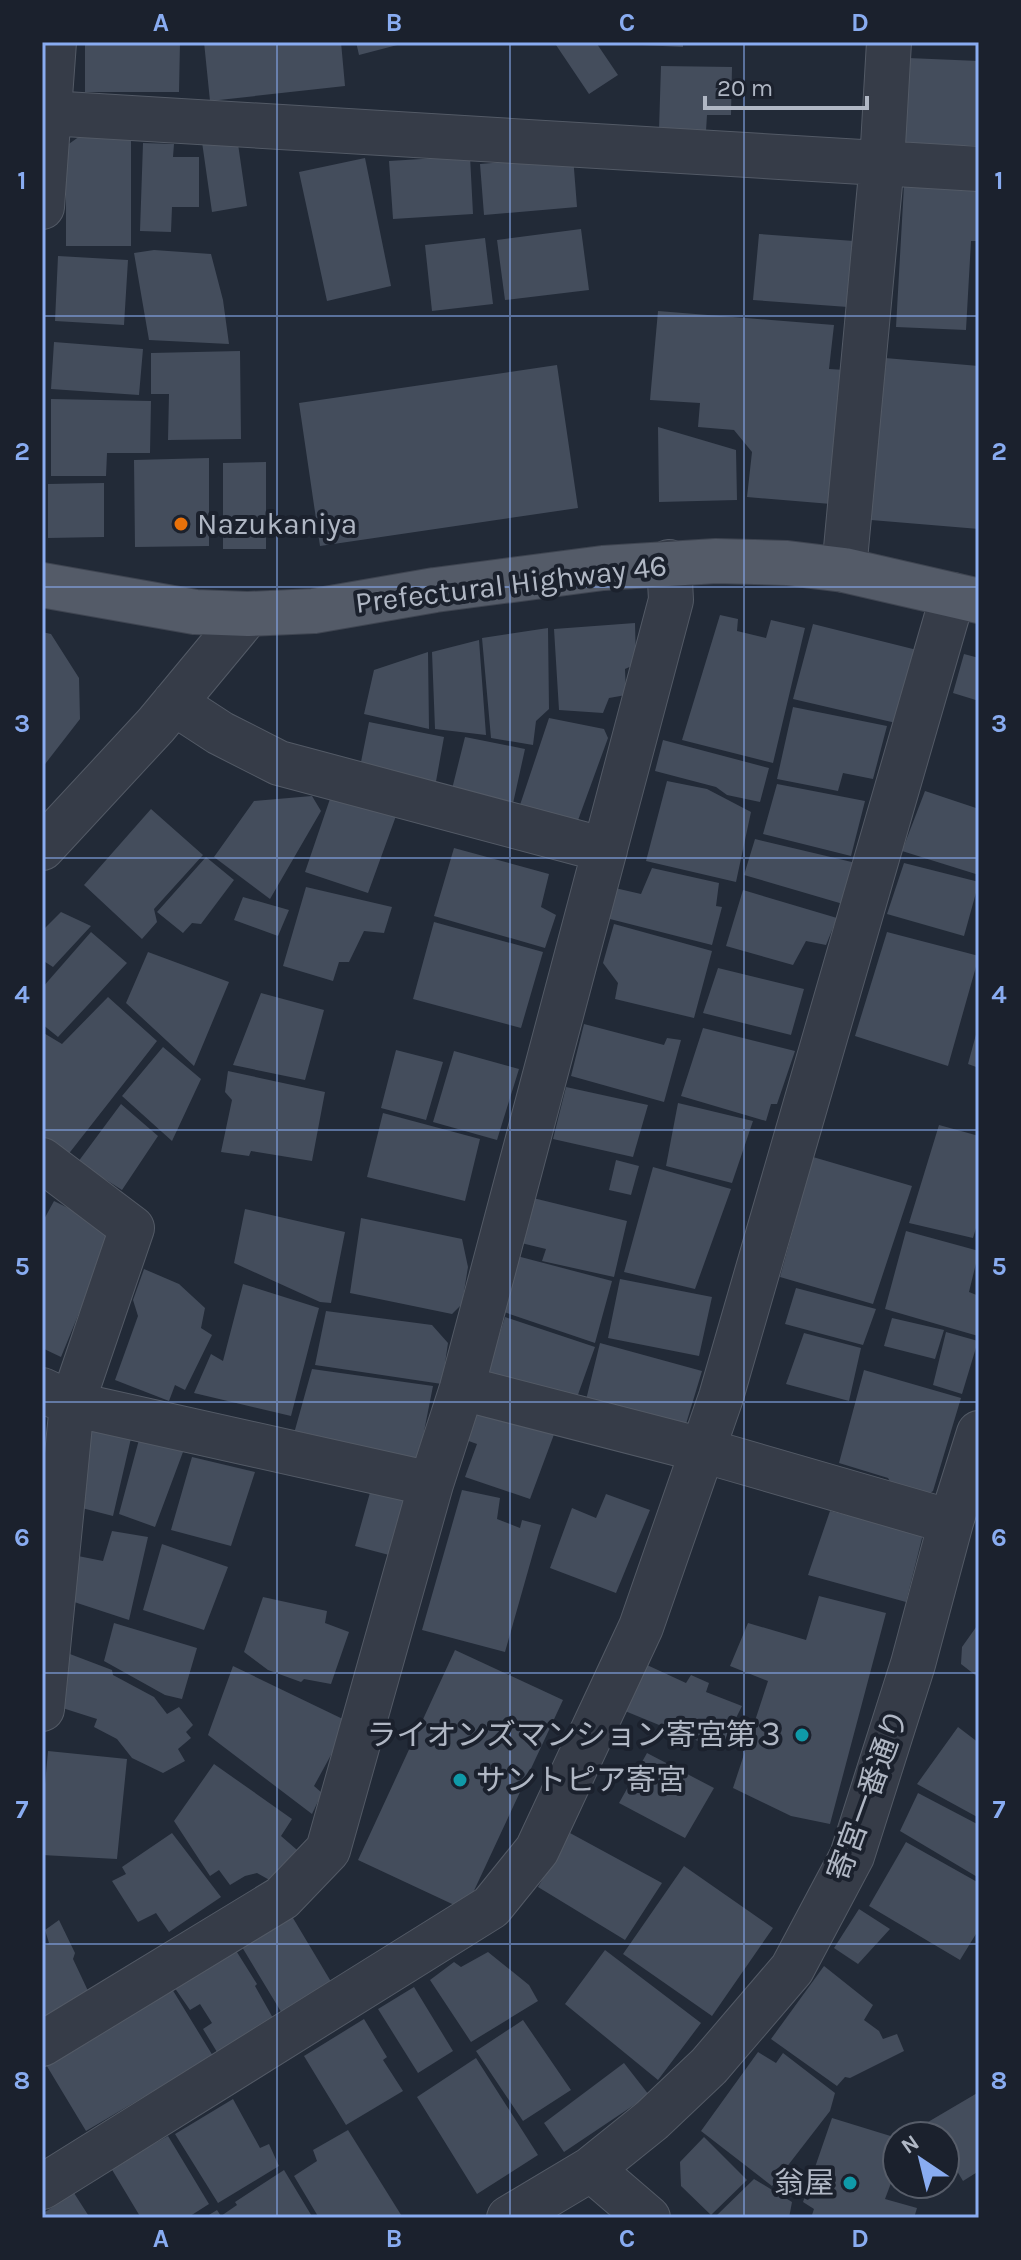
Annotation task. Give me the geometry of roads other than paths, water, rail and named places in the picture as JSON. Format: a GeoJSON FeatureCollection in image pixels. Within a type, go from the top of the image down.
{"type":"FeatureCollection","features":[{"type":"Feature","properties":{"kind":"main road","name":"Prefectural Highway 46"},"geometry":{"type":"LineString","coordinates":[[42,585],[195,612],[248,614],[314,611],[498,581],[669,562],[787,563],[844,570],[966,598]]}},
{"type":"Feature","properties":{"kind":"street"},"geometry":{"type":"LineString","coordinates":[[42,207],[54,42]]}},
{"type":"Feature","properties":{"kind":"street"},"geometry":{"type":"LineString","coordinates":[[844,570],[882,163],[889,42]]}},
{"type":"Feature","properties":{"kind":"street"},"geometry":{"type":"LineString","coordinates":[[48,113],[979,169]]}},
{"type":"Feature","properties":{"kind":"street"},"geometry":{"type":"LineString","coordinates":[[42,2044],[282,1898],[328,1850],[431,1484],[462,1388],[605,850],[671,600],[669,562]]}},
{"type":"Feature","properties":{"kind":"street"},"geometry":{"type":"LineString","coordinates":[[42,2187],[491,1907],[537,1850],[641,1627],[702,1450],[966,598]]}},
{"type":"Feature","properties":{"kind":"street"},"geometry":{"type":"LineString","coordinates":[[42,848],[174,703],[248,614]]}},
{"type":"Feature","properties":{"kind":"street"},"geometry":{"type":"LineString","coordinates":[[174,703],[220,733],[279,763],[605,850]]}},
{"type":"Feature","properties":{"kind":"street"},"geometry":{"type":"LineString","coordinates":[[42,1160],[132,1228],[57,1397],[42,1709]]}},
{"type":"Feature","properties":{"kind":"street"},"geometry":{"type":"LineString","coordinates":[[462,1388],[702,1450],[951,1522]]}},
{"type":"Feature","properties":{"kind":"street"},"geometry":{"type":"LineString","coordinates":[[57,1397],[431,1484]]}},
{"type":"Feature","properties":{"kind":"street","name":"寄宮一番通り"},"geometry":{"type":"LineString","coordinates":[[509,2218],[591,2169],[652,2120],[709,2066],[792,1969],[852,1856],[913,1664],[951,1522],[979,1433]]}},
{"type":"Feature","properties":{"kind":"street"},"geometry":{"type":"LineString","coordinates":[[591,2169],[648,2218]]}},
{"type":"Feature","properties":{"kind":"place","name":"Nazukaniya"},"geometry":{"type":"Point","coordinates":[181,524]}},
{"type":"Feature","properties":{"kind":"place","name":"ライオンズマンション寄宮第３"},"geometry":{"type":"Point","coordinates":[802,1735]}},
{"type":"Feature","properties":{"kind":"place","name":"サントピア寄宮"},"geometry":{"type":"Point","coordinates":[460,1780]}},
{"type":"Feature","properties":{"kind":"place","name":"翁屋"},"geometry":{"type":"Point","coordinates":[850,2183]}}]}
